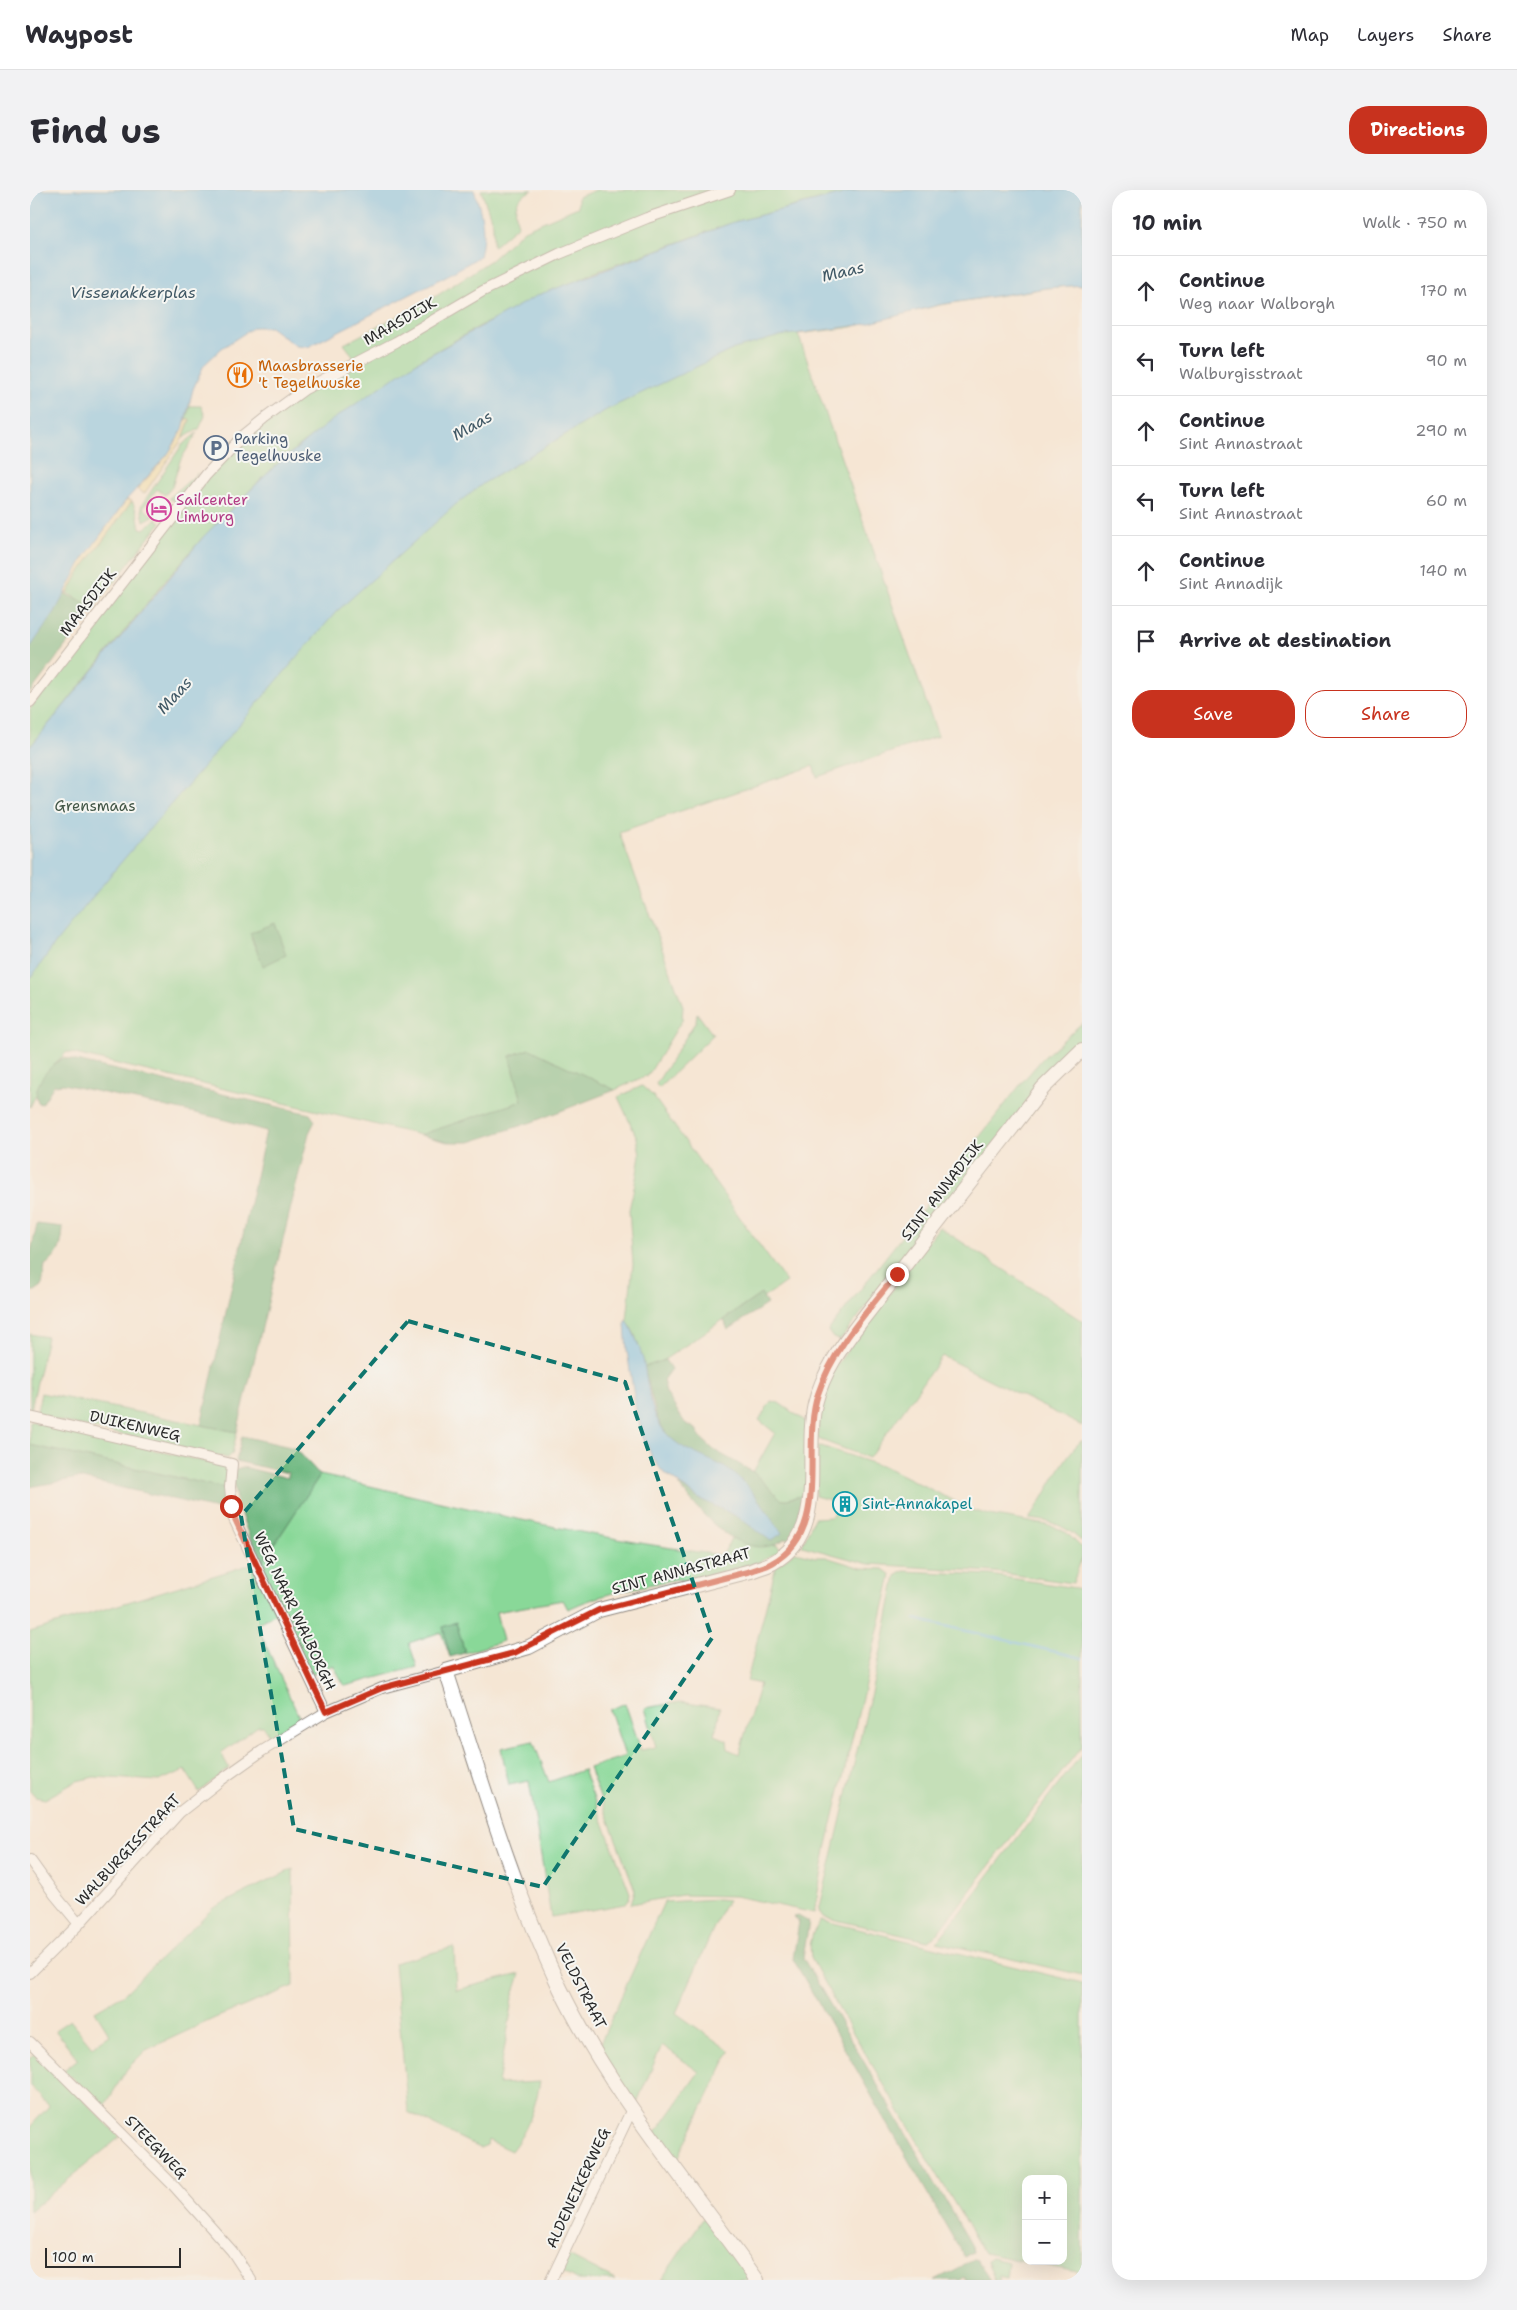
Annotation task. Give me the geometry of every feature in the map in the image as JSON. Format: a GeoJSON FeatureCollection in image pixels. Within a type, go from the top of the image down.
{"type":"FeatureCollection","features":[{"type":"Feature","properties":{"kind":"street","name":"MAASDIJK"},"geometry":{"type":"LineString","coordinates":[[30,702],[206,475],[243,436],[305,389],[396,342],[482,291],[577,247],[647,218],[730,190]]}},
{"type":"Feature","properties":{"kind":"street","name":"SINT ANNADIJK"},"geometry":{"type":"LineString","coordinates":[[811,1442],[813,1416],[818,1395],[832,1361],[841,1347],[1043,1088],[1082,1050]]}},
{"type":"Feature","properties":{"kind":"street","name":"DUIKENWEG"},"geometry":{"type":"LineString","coordinates":[[30,1417],[232,1464]]}},
{"type":"Feature","properties":{"kind":"street","name":"SINT ANNASTRAAT"},"geometry":{"type":"LineString","coordinates":[[446,1672],[529,1647],[599,1610],[733,1576],[772,1563],[794,1545],[804,1529],[808,1514],[811,1442]]}},
{"type":"Feature","properties":{"kind":"street","name":"WEG NAAR WALBORGH"},"geometry":{"type":"LineString","coordinates":[[232,1464],[231,1496],[234,1517],[326,1712]]}},
{"type":"Feature","properties":{"kind":"street","name":"WALBURGISSTRAAT"},"geometry":{"type":"LineString","coordinates":[[30,1973],[79,1924],[180,1812],[262,1751],[326,1712],[382,1688],[446,1672]]}},
{"type":"Feature","properties":{"kind":"street","name":"VELDSTRAAT"},"geometry":{"type":"LineString","coordinates":[[446,1672],[510,1866],[561,1989],[632,2109],[757,2280]]}},
{"type":"Feature","properties":{"kind":"street"},"geometry":{"type":"LineString","coordinates":[[30,1860],[55,1896],[79,1924]]}},
{"type":"Feature","properties":{"kind":"street","name":"STEEGWEG"},"geometry":{"type":"LineString","coordinates":[[30,2042],[174,2186],[232,2251],[251,2280]]}},
{"type":"Feature","properties":{"kind":"street","name":"ALDENEIKERWEG"},"geometry":{"type":"LineString","coordinates":[[551,2280],[572,2240],[632,2109]]}},
{"type":"Feature","properties":{"kind":"highlighted area"},"geometry":{"type":"Polygon","coordinates":[[[408,1321],[625,1382],[712,1638],[543,1887],[294,1829],[241,1516],[408,1321]]]}},
{"type":"Feature","properties":{"kind":"green space"},"geometry":{"type":"Polygon","coordinates":[[[481,190],[533,190],[522,196],[517,204],[518,225],[493,247],[493,224],[481,190]]]}},
{"type":"Feature","properties":{"kind":"green space"},"geometry":{"type":"Polygon","coordinates":[[[596,190],[858,190],[734,222],[593,273],[480,326],[417,362],[296,448],[249,491],[204,536],[166,580],[30,747],[30,709],[207,478],[252,432],[286,406],[349,370],[354,357],[344,344],[438,295],[491,260],[524,230],[578,207],[578,197],[596,190]]]}},
{"type":"Feature","properties":{"kind":"green space"},"geometry":{"type":"Polygon","coordinates":[[[1082,233],[1082,285],[1047,288],[940,305],[847,328],[798,334],[938,736],[817,777],[813,766],[619,832],[683,1006],[682,1020],[647,1077],[645,1076],[615,1090],[529,1049],[510,1056],[522,1101],[420,1135],[67,1052],[49,1069],[30,1107],[30,790],[416,410],[1082,233]],[[262,929],[256,930],[251,938],[263,965],[262,929]]]}},
{"type":"Feature","properties":{"kind":"green space"},"geometry":{"type":"Polygon","coordinates":[[[190,406],[201,406],[205,416],[199,429],[183,438],[190,420],[186,419],[190,406]]]}},
{"type":"Feature","properties":{"kind":"green space"},"geometry":{"type":"Polygon","coordinates":[[[197,433],[180,461],[172,487],[165,495],[157,489],[143,508],[153,516],[144,521],[141,506],[182,445],[197,433]]]}},
{"type":"Feature","properties":{"kind":"green space"},"geometry":{"type":"Polygon","coordinates":[[[198,473],[176,502],[169,498],[198,473]]]}},
{"type":"Feature","properties":{"kind":"green space"},"geometry":{"type":"Polygon","coordinates":[[[132,501],[137,512],[140,528],[144,529],[156,519],[161,522],[94,608],[68,593],[78,574],[132,501]]]}},
{"type":"Feature","properties":{"kind":"green space"},"geometry":{"type":"Polygon","coordinates":[[[64,593],[94,608],[30,693],[30,648],[64,593]]]}},
{"type":"Feature","properties":{"kind":"green space"},"geometry":{"type":"Polygon","coordinates":[[[275,923],[286,955],[263,966],[250,933],[275,923]]]}},
{"type":"Feature","properties":{"kind":"green space"},"geometry":{"type":"Polygon","coordinates":[[[697,1013],[713,1035],[659,1088],[656,1084],[696,1021],[697,1013]]]}},
{"type":"Feature","properties":{"kind":"green space"},"geometry":{"type":"Polygon","coordinates":[[[1082,1023],[1082,1042],[1060,1061],[840,1340],[833,1338],[828,1331],[1024,1080],[1043,1058],[1082,1023]]]}},
{"type":"Feature","properties":{"kind":"green space"},"geometry":{"type":"Polygon","coordinates":[[[530,1049],[615,1090],[532,1122],[470,1142],[447,1142],[420,1135],[522,1101],[510,1056],[530,1049]]]}},
{"type":"Feature","properties":{"kind":"green space"},"geometry":{"type":"Polygon","coordinates":[[[63,1058],[310,1114],[315,1121],[309,1133],[237,1432],[201,1425],[266,1131],[218,1118],[63,1084],[54,1085],[42,1104],[38,1103],[36,1097],[39,1083],[47,1071],[63,1058]]]}},
{"type":"Feature","properties":{"kind":"green space"},"geometry":{"type":"Polygon","coordinates":[[[642,1086],[653,1096],[786,1282],[763,1298],[761,1294],[661,1362],[644,1367],[635,1335],[627,1320],[633,1264],[629,1210],[640,1154],[637,1138],[618,1097],[642,1086]]]}},
{"type":"Feature","properties":{"kind":"green space"},"geometry":{"type":"Polygon","coordinates":[[[37,1224],[63,1227],[63,1233],[57,1254],[45,1265],[42,1286],[35,1291],[30,1291],[30,1256],[37,1224]]]}},
{"type":"Feature","properties":{"kind":"green space"},"geometry":{"type":"Polygon","coordinates":[[[939,1227],[1082,1321],[1082,1426],[942,1356],[869,1458],[818,1439],[818,1415],[830,1374],[939,1227]]]}},
{"type":"Feature","properties":{"kind":"green space"},"geometry":{"type":"Polygon","coordinates":[[[761,1294],[767,1304],[728,1330],[724,1320],[761,1294]]]}},
{"type":"Feature","properties":{"kind":"green space"},"geometry":{"type":"Polygon","coordinates":[[[30,1334],[47,1337],[30,1414],[30,1334]]]}},
{"type":"Feature","properties":{"kind":"green space"},"geometry":{"type":"Polygon","coordinates":[[[665,1360],[671,1369],[663,1380],[666,1393],[685,1423],[696,1429],[700,1437],[714,1450],[753,1472],[782,1500],[806,1495],[802,1517],[790,1541],[786,1538],[771,1546],[756,1547],[741,1542],[726,1534],[712,1523],[679,1485],[698,1498],[738,1517],[771,1540],[724,1467],[680,1447],[665,1432],[657,1418],[644,1367],[665,1360]]]}},
{"type":"Feature","properties":{"kind":"green space"},"geometry":{"type":"Polygon","coordinates":[[[41,1393],[237,1432],[232,1454],[228,1458],[36,1416],[41,1393]]]}},
{"type":"Feature","properties":{"kind":"green space"},"geometry":{"type":"Polygon","coordinates":[[[771,1401],[779,1403],[808,1423],[806,1495],[782,1500],[753,1472],[775,1433],[759,1420],[771,1401]]]}},
{"type":"Feature","properties":{"kind":"green space"},"geometry":{"type":"Polygon","coordinates":[[[30,1421],[227,1467],[229,1489],[30,1445],[30,1421]]]}},
{"type":"Feature","properties":{"kind":"green space"},"geometry":{"type":"Polygon","coordinates":[[[242,1436],[295,1448],[320,1475],[260,1566],[236,1501],[233,1475],[236,1469],[243,1467],[288,1478],[288,1473],[236,1461],[242,1436]]]}},
{"type":"Feature","properties":{"kind":"green space"},"geometry":{"type":"Polygon","coordinates":[[[1082,1440],[1081,1541],[1069,1531],[1057,1525],[1029,1519],[1067,1457],[1082,1440]]]}},
{"type":"Feature","properties":{"kind":"green space"},"geometry":{"type":"Polygon","coordinates":[[[30,1445],[229,1489],[230,1512],[78,1478],[30,1487],[30,1445]]]}},
{"type":"Feature","properties":{"kind":"green space"},"geometry":{"type":"Polygon","coordinates":[[[821,1446],[890,1469],[972,1510],[989,1515],[1053,1526],[1067,1533],[1082,1548],[1082,1557],[1073,1583],[994,1572],[869,1564],[802,1546],[814,1518],[831,1517],[837,1509],[854,1506],[851,1498],[837,1502],[815,1496],[818,1447],[821,1446]]]}},
{"type":"Feature","properties":{"kind":"green space"},"geometry":{"type":"Polygon","coordinates":[[[320,1475],[520,1520],[670,1548],[721,1555],[731,1538],[753,1546],[777,1545],[781,1550],[759,1562],[685,1581],[676,1579],[621,1591],[581,1603],[568,1609],[563,1600],[496,1612],[503,1641],[465,1653],[456,1622],[443,1627],[450,1657],[441,1632],[409,1643],[417,1667],[345,1686],[333,1665],[311,1675],[260,1566],[320,1475]]]}},
{"type":"Feature","properties":{"kind":"green space"},"geometry":{"type":"Polygon","coordinates":[[[795,1552],[815,1557],[826,1557],[861,1568],[883,1569],[891,1575],[826,1849],[814,1913],[735,1896],[682,1895],[631,1904],[635,1890],[589,1768],[625,1756],[610,1710],[625,1703],[641,1750],[656,1747],[645,1708],[680,1702],[720,1708],[715,1735],[727,1740],[728,1749],[739,1754],[760,1684],[747,1681],[776,1566],[795,1552]]]}},
{"type":"Feature","properties":{"kind":"green space"},"geometry":{"type":"Polygon","coordinates":[[[252,1564],[276,1613],[256,1624],[300,1719],[271,1738],[263,1726],[258,1726],[221,1753],[229,1768],[199,1792],[185,1770],[159,1781],[94,1777],[77,1781],[45,1799],[35,1797],[30,1791],[30,1632],[252,1564]]]}},
{"type":"Feature","properties":{"kind":"green space"},"geometry":{"type":"Polygon","coordinates":[[[904,1571],[990,1575],[1082,1589],[1082,1746],[935,1936],[928,1941],[823,1917],[819,1911],[883,1642],[896,1576],[904,1571]]]}},
{"type":"Feature","properties":{"kind":"green space"},"geometry":{"type":"Polygon","coordinates":[[[456,1622],[465,1653],[450,1657],[443,1627],[456,1622]]]}},
{"type":"Feature","properties":{"kind":"green space"},"geometry":{"type":"Polygon","coordinates":[[[533,1741],[549,1782],[583,1770],[630,1893],[629,1899],[625,1904],[551,1917],[529,1781],[509,1785],[501,1748],[533,1741]]]}},
{"type":"Feature","properties":{"kind":"green space"},"geometry":{"type":"Polygon","coordinates":[[[1082,1754],[1082,1975],[937,1942],[1082,1754]]]}},
{"type":"Feature","properties":{"kind":"green space"},"geometry":{"type":"Polygon","coordinates":[[[293,1869],[294,1986],[215,2018],[146,2050],[127,2069],[103,2109],[64,2070],[78,2059],[55,2030],[70,2020],[92,2047],[110,2035],[95,2011],[124,1994],[213,1908],[293,1869]]]}},
{"type":"Feature","properties":{"kind":"green space"},"geometry":{"type":"Polygon","coordinates":[[[728,1900],[722,1909],[676,2013],[730,2051],[676,2162],[655,2134],[699,2072],[662,2045],[635,2107],[598,2048],[664,1902],[728,1900]]]}},
{"type":"Feature","properties":{"kind":"green space"},"geometry":{"type":"Polygon","coordinates":[[[798,1916],[809,1922],[803,1958],[972,2246],[973,2252],[964,2257],[793,1959],[799,1922],[793,1917],[798,1916]]]}},
{"type":"Feature","properties":{"kind":"green space"},"geometry":{"type":"Polygon","coordinates":[[[821,1920],[1082,1983],[1082,2273],[1043,2265],[1067,2265],[1067,2175],[1022,2175],[1022,2261],[984,2253],[836,2004],[811,1958],[810,1945],[813,1933],[821,1920]]]}},
{"type":"Feature","properties":{"kind":"green space"},"geometry":{"type":"Polygon","coordinates":[[[454,1947],[456,1990],[520,1974],[511,2002],[512,2006],[498,2084],[540,2082],[530,2118],[522,2135],[511,2151],[488,2140],[487,2145],[480,2148],[408,2112],[394,1963],[454,1947]]]}},
{"type":"Feature","properties":{"kind":"green space"},"geometry":{"type":"Polygon","coordinates":[[[37,2053],[120,2137],[30,2211],[30,2127],[49,2106],[30,2086],[30,2059],[37,2053]]]}},
{"type":"Feature","properties":{"kind":"green space"},"geometry":{"type":"Polygon","coordinates":[[[705,2216],[752,2280],[661,2280],[705,2216]]]}},
{"type":"Feature","properties":{"kind":"green space"},"geometry":{"type":"Polygon","coordinates":[[[567,2255],[615,2280],[576,2280],[560,2271],[567,2255]]]}},
{"type":"Feature","properties":{"kind":"green space"},"geometry":{"type":"Polygon","coordinates":[[[991,2258],[1009,2262],[1007,2278],[998,2276],[1000,2280],[995,2280],[987,2261],[991,2258]]]}},
{"type":"Feature","properties":{"kind":"green space"},"geometry":{"type":"Polygon","coordinates":[[[976,2259],[991,2280],[967,2280],[965,2277],[960,2280],[935,2280],[976,2259]]]}},
{"type":"Feature","properties":{"kind":"sand"},"geometry":{"type":"Polygon","coordinates":[[[186,419],[190,419],[183,438],[144,494],[137,489],[172,448],[186,419]]]}},
{"type":"Feature","properties":{"kind":"sand"},"geometry":{"type":"Polygon","coordinates":[[[127,499],[132,501],[78,574],[68,593],[64,593],[83,559],[127,499]]]}},
{"type":"Feature","properties":{"kind":"water","name":"Vissenakkerplas"},"geometry":{"type":"Polygon","coordinates":[[[30,190],[474,190],[481,215],[483,239],[480,256],[477,258],[448,275],[308,347],[296,346],[270,327],[254,327],[222,348],[204,365],[193,389],[183,429],[168,454],[127,499],[83,559],[55,612],[30,648],[30,190]]]}},
{"type":"Feature","properties":{"kind":"water","name":"Grensmaas"},"geometry":{"type":"Polygon","coordinates":[[[858,190],[1082,190],[1082,285],[1045,288],[938,305],[866,324],[780,336],[734,349],[608,409],[484,483],[455,505],[336,612],[118,866],[57,941],[30,979],[30,747],[204,536],[275,466],[332,420],[417,362],[538,295],[734,222],[858,190]]]}},
{"type":"Feature","properties":{"kind":"water"},"geometry":{"type":"Polygon","coordinates":[[[627,1320],[643,1359],[652,1406],[665,1432],[678,1444],[724,1467],[742,1480],[782,1533],[771,1541],[738,1517],[698,1498],[662,1471],[652,1457],[643,1435],[636,1409],[627,1351],[625,1324],[627,1320]]]}},
{"type":"Feature","properties":{"kind":"waterway"},"geometry":{"type":"LineString","coordinates":[[915,1619],[1082,1658]]}},
{"type":"Feature","properties":{"kind":"place","name":"Maasbrasserie 't Tegelhuuske"},"geometry":{"type":"Point","coordinates":[240,375]}},
{"type":"Feature","properties":{"kind":"place","name":"Parking Tegelhuuske"},"geometry":{"type":"Point","coordinates":[216,448]}},
{"type":"Feature","properties":{"kind":"place","name":"Sailcenter Limburg"},"geometry":{"type":"Point","coordinates":[159,509]}},
{"type":"Feature","properties":{"kind":"place","name":"Sint-Annakapel"},"geometry":{"type":"Point","coordinates":[845,1504]}},
{"type":"Feature","properties":{"kind":"route"},"geometry":{"type":"LineString","coordinates":[[231,1506],[234,1517],[326,1712],[382,1688],[514,1653],[599,1610],[751,1571],[772,1563],[788,1552],[804,1529],[809,1511],[813,1416],[826,1372],[841,1347],[897,1274]]}},
{"type":"Feature","properties":{"kind":"water label","name":"Maas"},"geometry":{"type":"Point","coordinates":[843,271]}},
{"type":"Feature","properties":{"kind":"water label","name":"Maas"},"geometry":{"type":"Point","coordinates":[472,425]}},
{"type":"Feature","properties":{"kind":"water label","name":"Maas"},"geometry":{"type":"Point","coordinates":[174,695]}}]}
